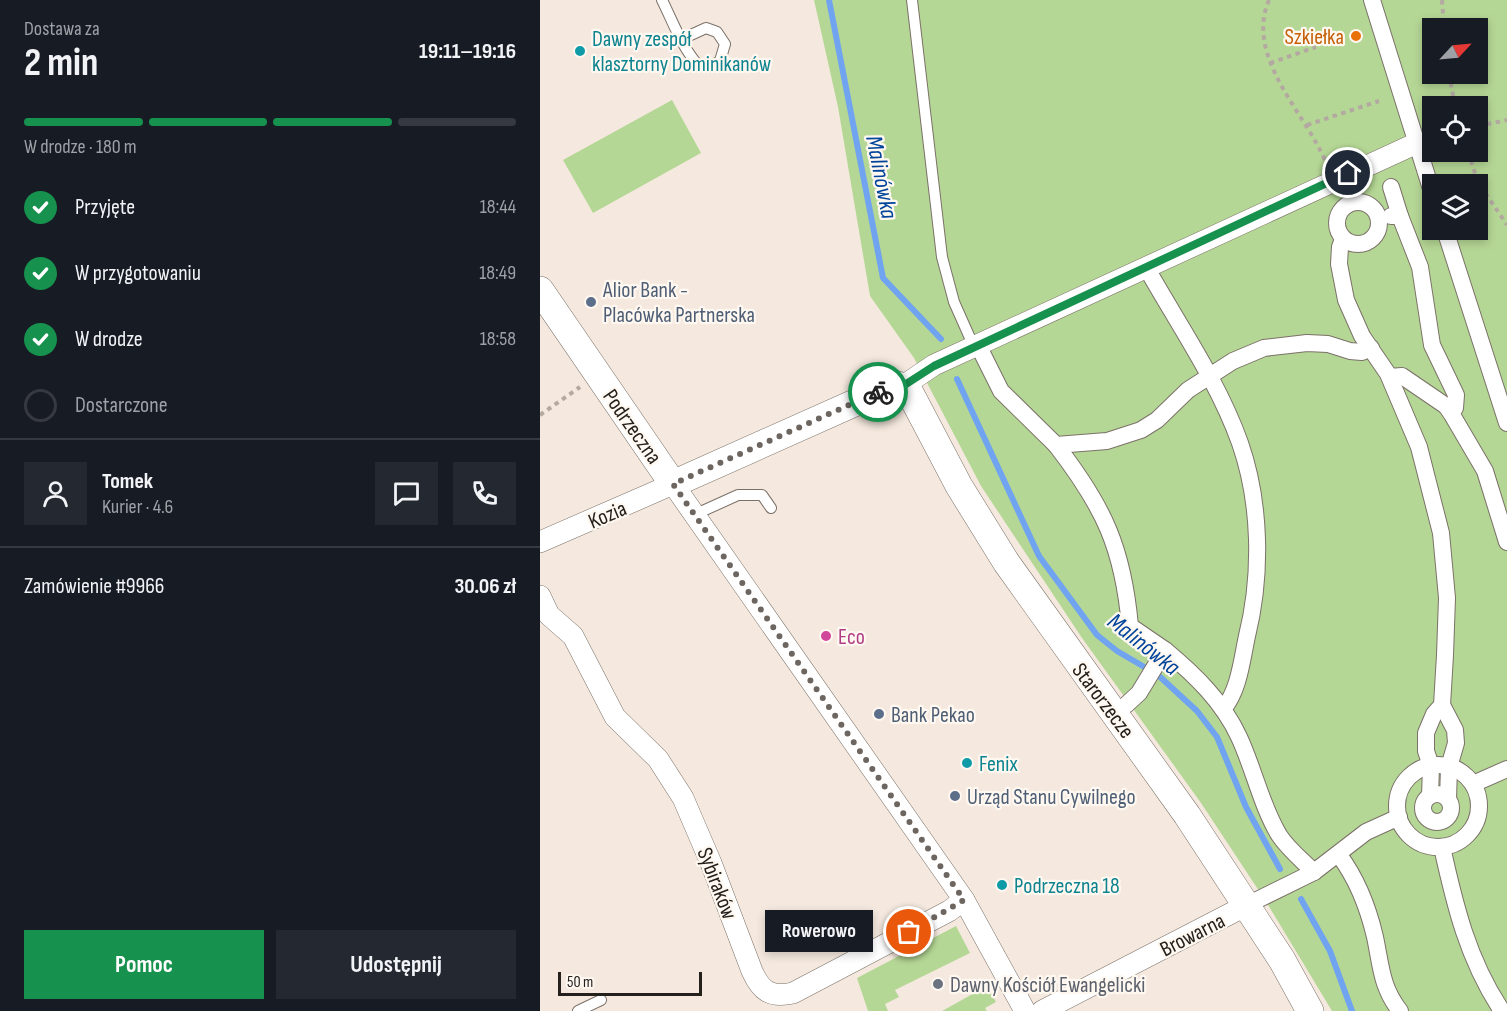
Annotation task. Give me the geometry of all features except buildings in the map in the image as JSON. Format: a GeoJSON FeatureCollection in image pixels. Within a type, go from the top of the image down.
{"type":"FeatureCollection","features":[{"type":"Feature","properties":{"kind":"street"},"geometry":{"type":"LineString","coordinates":[[1372,0],[1426,174]]}},
{"type":"Feature","properties":{"kind":"street"},"geometry":{"type":"LineString","coordinates":[[673,484],[888,388],[903,386],[934,366],[971,348],[1332,180],[1417,143]]}},
{"type":"Feature","properties":{"kind":"street"},"geometry":{"type":"LineString","coordinates":[[1332,180],[1344,206]]}},
{"type":"Feature","properties":{"kind":"street"},"geometry":{"type":"LineString","coordinates":[[1391,187],[1420,267],[1436,358],[1456,395],[1455,408],[1451,413]]}},
{"type":"Feature","properties":{"kind":"street"},"geometry":{"type":"LineString","coordinates":[[1361,202],[1375,211],[1378,219],[1376,234],[1365,243],[1350,243],[1343,239],[1336,222],[1344,206],[1361,202]]}},
{"type":"Feature","properties":{"kind":"street"},"geometry":{"type":"LineString","coordinates":[[1378,219],[1400,216]]}},
{"type":"Feature","properties":{"kind":"street"},"geometry":{"type":"LineString","coordinates":[[1343,239],[1340,247],[1341,282],[1354,320],[1390,377],[1422,454],[1441,533],[1447,598],[1442,705],[1455,730],[1455,756],[1449,767],[1450,813],[1447,819],[1438,822],[1430,820],[1423,807],[1430,795],[1431,766],[1426,751],[1426,733],[1434,714],[1442,705]]}},
{"type":"Feature","properties":{"kind":"street"},"geometry":{"type":"LineString","coordinates":[[1448,240],[1507,423]]}},
{"type":"Feature","properties":{"kind":"street"},"geometry":{"type":"LineString","coordinates":[[1146,267],[1223,404],[1245,459],[1256,549],[1257,587],[1233,692],[1223,709]]}},
{"type":"Feature","properties":{"kind":"street","name":"Podrzeczna"},"geometry":{"type":"LineString","coordinates":[[540,290],[964,900],[1025,1011]]}},
{"type":"Feature","properties":{"kind":"street"},"geometry":{"type":"LineString","coordinates":[[1056,445],[1107,441],[1141,430],[1157,420],[1181,396],[1208,377],[1233,361],[1264,348],[1307,343],[1328,344],[1350,351],[1371,348]]}},
{"type":"Feature","properties":{"kind":"street"},"geometry":{"type":"LineString","coordinates":[[971,348],[1000,391],[1056,445],[1104,514],[1119,556],[1126,588],[1130,627],[1156,664],[1187,668],[1223,709],[1239,737],[1281,837],[1314,872]]}},
{"type":"Feature","properties":{"kind":"street"},"geometry":{"type":"LineString","coordinates":[[1390,377],[1402,376],[1439,400],[1451,413],[1489,479],[1507,542]]}},
{"type":"Feature","properties":{"kind":"street","name":"Starorzecze"},"geometry":{"type":"LineString","coordinates":[[903,386],[913,397],[959,486],[1006,562],[1043,617],[1156,769],[1247,905],[1282,960],[1310,1011]]}},
{"type":"Feature","properties":{"kind":"street","name":"Kozia"},"geometry":{"type":"LineString","coordinates":[[540,542],[673,484]]}},
{"type":"Feature","properties":{"kind":"street","name":"Sybiraków"},"geometry":{"type":"LineString","coordinates":[[540,596],[549,615],[573,636],[615,717],[658,759],[683,798],[711,863],[752,971],[759,986],[768,994],[779,996],[793,993],[964,900]]}},
{"type":"Feature","properties":{"kind":"street"},"geometry":{"type":"LineString","coordinates":[[1126,705],[1156,664]]}},
{"type":"Feature","properties":{"kind":"street"},"geometry":{"type":"LineString","coordinates":[[1431,766],[1449,767],[1467,776],[1479,797],[1476,825],[1456,844],[1442,848],[1420,843],[1410,836],[1399,817],[1398,803],[1404,784],[1418,771],[1431,766]]}},
{"type":"Feature","properties":{"kind":"street"},"geometry":{"type":"LineString","coordinates":[[1473,784],[1507,769]]}},
{"type":"Feature","properties":{"kind":"street"},"geometry":{"type":"LineString","coordinates":[[1430,795],[1443,794],[1448,799]]}},
{"type":"Feature","properties":{"kind":"street"},"geometry":{"type":"LineString","coordinates":[[1247,905],[1314,872],[1366,832],[1399,817]]}},
{"type":"Feature","properties":{"kind":"street"},"geometry":{"type":"LineString","coordinates":[[1438,822],[1459,922],[1468,949],[1502,1011]]}},
{"type":"Feature","properties":{"kind":"street"},"geometry":{"type":"LineString","coordinates":[[1339,855],[1351,871],[1363,896],[1375,936],[1382,981],[1387,993],[1400,1011]]}},
{"type":"Feature","properties":{"kind":"street","name":"Browarna"},"geometry":{"type":"LineString","coordinates":[[1042,1011],[1247,905]]}},
{"type":"Feature","properties":{"kind":"lane"},"geometry":{"type":"LineString","coordinates":[[662,0],[682,39]]}},
{"type":"Feature","properties":{"kind":"lane"},"geometry":{"type":"LineString","coordinates":[[912,0],[942,257],[954,302],[971,348]]}},
{"type":"Feature","properties":{"kind":"lane"},"geometry":{"type":"LineString","coordinates":[[696,514],[738,495],[762,495],[771,508]]}},
{"type":"Feature","properties":{"kind":"lane"},"geometry":{"type":"LineString","coordinates":[[578,1011],[601,1000]]}},
{"type":"Feature","properties":{"kind":"path"},"geometry":{"type":"LineString","coordinates":[[1269,0],[1263,29],[1270,63],[1322,152],[1332,180]]}},
{"type":"Feature","properties":{"kind":"path"},"geometry":{"type":"LineString","coordinates":[[1442,0],[1443,18]]}},
{"type":"Feature","properties":{"kind":"path"},"geometry":{"type":"LineString","coordinates":[[1270,63],[1316,48]]}},
{"type":"Feature","properties":{"kind":"path"},"geometry":{"type":"LineString","coordinates":[[1307,125],[1379,100]]}},
{"type":"Feature","properties":{"kind":"path"},"geometry":{"type":"LineString","coordinates":[[1488,124],[1507,120]]}},
{"type":"Feature","properties":{"kind":"path"},"geometry":{"type":"LineString","coordinates":[[1471,162],[1478,182],[1507,225]]}},
{"type":"Feature","properties":{"kind":"path"},"geometry":{"type":"LineString","coordinates":[[540,415],[598,375]]}},
{"type":"Feature","properties":{"kind":"green space"},"geometry":{"type":"Polygon","coordinates":[[[814,0],[1507,0],[1507,1011],[1332,1011],[1265,900],[1201,803],[1082,638],[981,486],[914,358],[870,296],[838,107],[814,0]]]}},
{"type":"Feature","properties":{"kind":"green space"},"geometry":{"type":"Polygon","coordinates":[[[672,100],[701,153],[593,213],[563,160],[672,100]]]}},
{"type":"Feature","properties":{"kind":"green space"},"geometry":{"type":"Polygon","coordinates":[[[956,926],[970,953],[895,990],[899,997],[885,1004],[888,1011],[868,1011],[857,978],[956,926]]]}},
{"type":"Feature","properties":{"kind":"green space"},"geometry":{"type":"Polygon","coordinates":[[[987,986],[996,1002],[985,1008],[987,1011],[942,1011],[987,986]]]}},
{"type":"Feature","properties":{"kind":"waterway","name":"Malinówka"},"geometry":{"type":"LineString","coordinates":[[829,0],[883,278],[941,339]]}},
{"type":"Feature","properties":{"kind":"waterway","name":"Malinówka"},"geometry":{"type":"LineString","coordinates":[[957,379],[1039,556],[1097,635],[1117,651],[1158,675],[1197,711],[1217,737],[1246,807],[1280,869]]}},
{"type":"Feature","properties":{"kind":"waterway","name":"Malinówka"},"geometry":{"type":"LineString","coordinates":[[1301,899],[1330,951],[1352,1011]]}},
{"type":"Feature","properties":{"kind":"way so far"},"geometry":{"type":"LineString","coordinates":[[878,392],[673,484],[964,900],[909,932]]}},
{"type":"Feature","properties":{"kind":"place","name":"Szkiełka"},"geometry":{"type":"Point","coordinates":[1356,36]}},
{"type":"Feature","properties":{"kind":"place","name":"Dawny zespół klasztorny Dominikanów"},"geometry":{"type":"Point","coordinates":[580,51]}},
{"type":"Feature","properties":{"kind":"place","name":"Alior Bank - Placówka Partnerska"},"geometry":{"type":"Point","coordinates":[591,302]}},
{"type":"Feature","properties":{"kind":"place","name":"Eco"},"geometry":{"type":"Point","coordinates":[826,636]}},
{"type":"Feature","properties":{"kind":"place","name":"Bank Pekao"},"geometry":{"type":"Point","coordinates":[879,714]}},
{"type":"Feature","properties":{"kind":"place","name":"Fenix"},"geometry":{"type":"Point","coordinates":[967,763]}},
{"type":"Feature","properties":{"kind":"place","name":"Urząd Stanu Cywilnego"},"geometry":{"type":"Point","coordinates":[955,796]}},
{"type":"Feature","properties":{"kind":"place","name":"Podrzeczna 18"},"geometry":{"type":"Point","coordinates":[1002,885]}},
{"type":"Feature","properties":{"kind":"place","name":"Rowerowo"},"geometry":{"type":"Point","coordinates":[909,932]}},
{"type":"Feature","properties":{"kind":"place","name":"Dawny Kościół Ewangelicki"},"geometry":{"type":"Point","coordinates":[938,984]}},
{"type":"Feature","properties":{"kind":"route"},"geometry":{"type":"LineString","coordinates":[[878,392],[898,385],[903,386],[917,374],[1348,173]]}}]}
